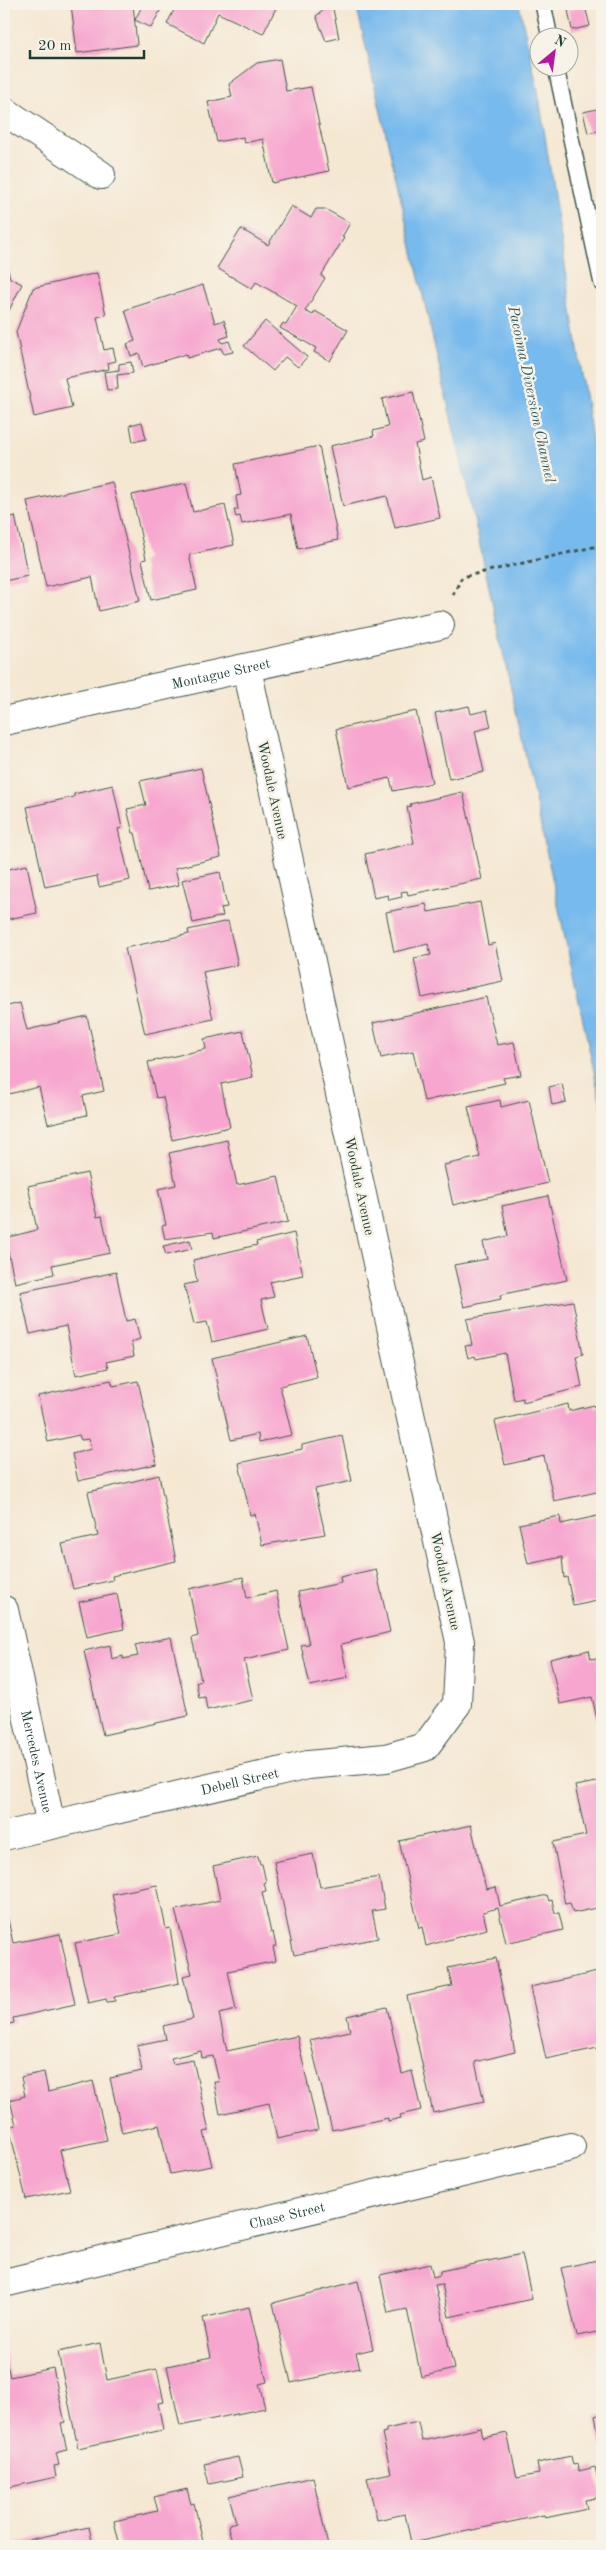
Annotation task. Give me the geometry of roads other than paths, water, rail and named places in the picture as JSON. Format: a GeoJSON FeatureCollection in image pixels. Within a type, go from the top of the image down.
{"type":"FeatureCollection","features":[{"type":"Feature","properties":{"kind":"street"},"geometry":{"type":"LineString","coordinates":[[4,111],[101,175]]}},
{"type":"Feature","properties":{"kind":"street","name":"Montague Street"},"geometry":{"type":"LineString","coordinates":[[4,721],[440,625]]}},
{"type":"Feature","properties":{"kind":"street","name":"Woodale Avenue"},"geometry":{"type":"LineString","coordinates":[[247,668],[460,1642],[457,1704]]}},
{"type":"Feature","properties":{"kind":"street","name":"Mercedes Avenue"},"geometry":{"type":"LineString","coordinates":[[4,1610],[51,1825]]}},
{"type":"Feature","properties":{"kind":"street","name":"Debell Street"},"geometry":{"type":"LineString","coordinates":[[4,1836],[308,1766],[386,1758],[425,1747],[457,1704]]}},
{"type":"Feature","properties":{"kind":"street","name":"Chase Street"},"geometry":{"type":"LineString","coordinates":[[4,2283],[571,2147]]}},
{"type":"Feature","properties":{"kind":"lane"},"geometry":{"type":"LineString","coordinates":[[543,4],[548,28]]}},
{"type":"Feature","properties":{"kind":"lane"},"geometry":{"type":"LineString","coordinates":[[558,78],[602,284]]}},
{"type":"Feature","properties":{"kind":"water","name":"Pacoima Diversion Channel"},"geometry":{"type":"Polygon","coordinates":[[[356,4],[519,4],[528,45],[528,78],[535,78],[538,91],[602,504],[602,1108],[472,509],[356,4]]]}}]}
